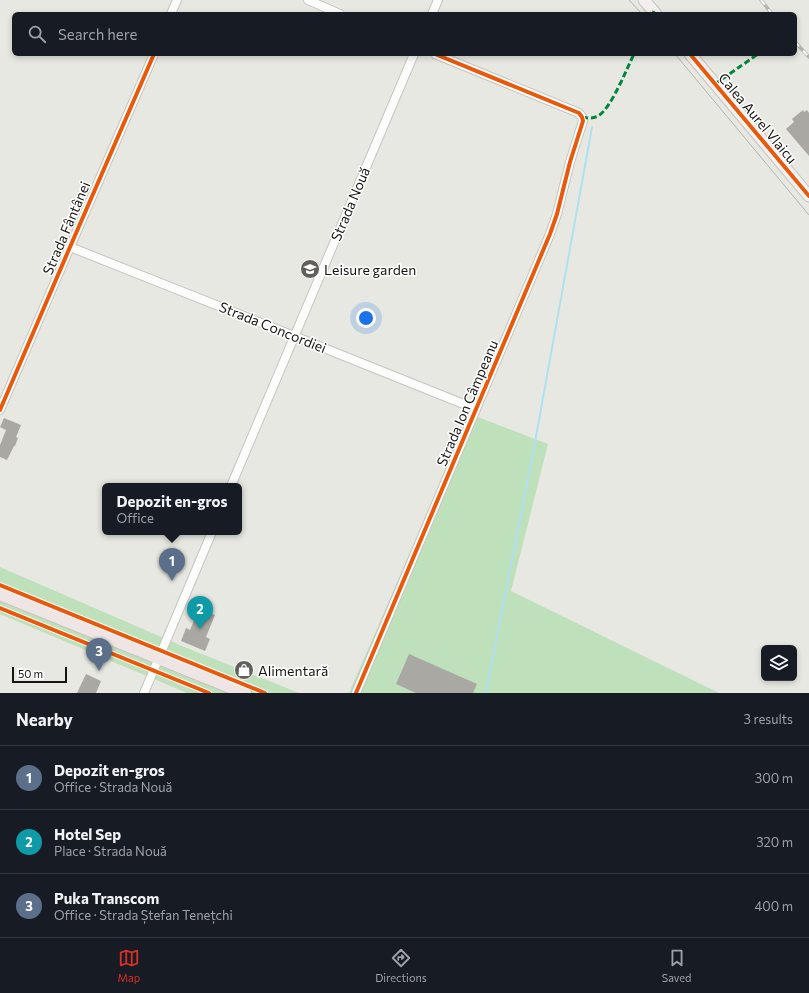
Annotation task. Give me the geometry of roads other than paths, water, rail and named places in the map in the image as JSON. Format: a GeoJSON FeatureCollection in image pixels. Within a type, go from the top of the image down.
{"type":"FeatureCollection","features":[{"type":"Feature","properties":{"kind":"highway"},"geometry":{"type":"LineString","coordinates":[[0,594],[245,693]]}},
{"type":"Feature","properties":{"kind":"main road"},"geometry":{"type":"LineString","coordinates":[[644,0],[654,12]]}},
{"type":"Feature","properties":{"kind":"main road","name":"Calea Aurel Vlaicu"},"geometry":{"type":"LineString","coordinates":[[692,56],[809,196]]}},
{"type":"Feature","properties":{"kind":"street"},"geometry":{"type":"LineString","coordinates":[[172,12],[177,0]]}},
{"type":"Feature","properties":{"kind":"street"},"geometry":{"type":"LineString","coordinates":[[308,0],[335,12]]}},
{"type":"Feature","properties":{"kind":"street"},"geometry":{"type":"LineString","coordinates":[[433,12],[438,0]]}},
{"type":"Feature","properties":{"kind":"street","name":"Strada Fântânei"},"geometry":{"type":"LineString","coordinates":[[0,410],[153,56]]}},
{"type":"Feature","properties":{"kind":"street","name":"Strada Nouă"},"geometry":{"type":"LineString","coordinates":[[232,483],[413,56]]}},
{"type":"Feature","properties":{"kind":"street","name":"Strada Ion Câmpeanu"},"geometry":{"type":"LineString","coordinates":[[356,693],[547,243],[554,224],[570,162],[583,120],[579,113],[440,56]]}},
{"type":"Feature","properties":{"kind":"street","name":"Strada Concordiei"},"geometry":{"type":"LineString","coordinates":[[70,247],[476,409]]}},
{"type":"Feature","properties":{"kind":"street"},"geometry":{"type":"LineString","coordinates":[[144,693],[211,535]]}},
{"type":"Feature","properties":{"kind":"waterway"},"geometry":{"type":"LineString","coordinates":[[486,693],[535,442],[592,127]]}},
{"type":"Feature","properties":{"kind":"tram line"},"geometry":{"type":"LineString","coordinates":[[629,0],[640,12]]}},
{"type":"Feature","properties":{"kind":"tram line"},"geometry":{"type":"LineString","coordinates":[[677,56],[809,215]]}},
{"type":"Feature","properties":{"kind":"railway"},"geometry":{"type":"LineString","coordinates":[[761,0],[770,12]]}},
{"type":"Feature","properties":{"kind":"railway"},"geometry":{"type":"LineString","coordinates":[[797,44],[809,57]]}},
{"type":"Feature","properties":{"kind":"place","name":"Leisure garden"},"geometry":{"type":"Point","coordinates":[310,269]}},
{"type":"Feature","properties":{"kind":"place","name":"Depozit en-gros"},"geometry":{"type":"Point","coordinates":[172,581]}},
{"type":"Feature","properties":{"kind":"place","name":"Hotel Sep"},"geometry":{"type":"Point","coordinates":[200,629]}},
{"type":"Feature","properties":{"kind":"place","name":"Alimentară"},"geometry":{"type":"Point","coordinates":[244,670]}},
{"type":"Feature","properties":{"kind":"place","name":"Puka Transcom"},"geometry":{"type":"Point","coordinates":[99,671]}}]}
